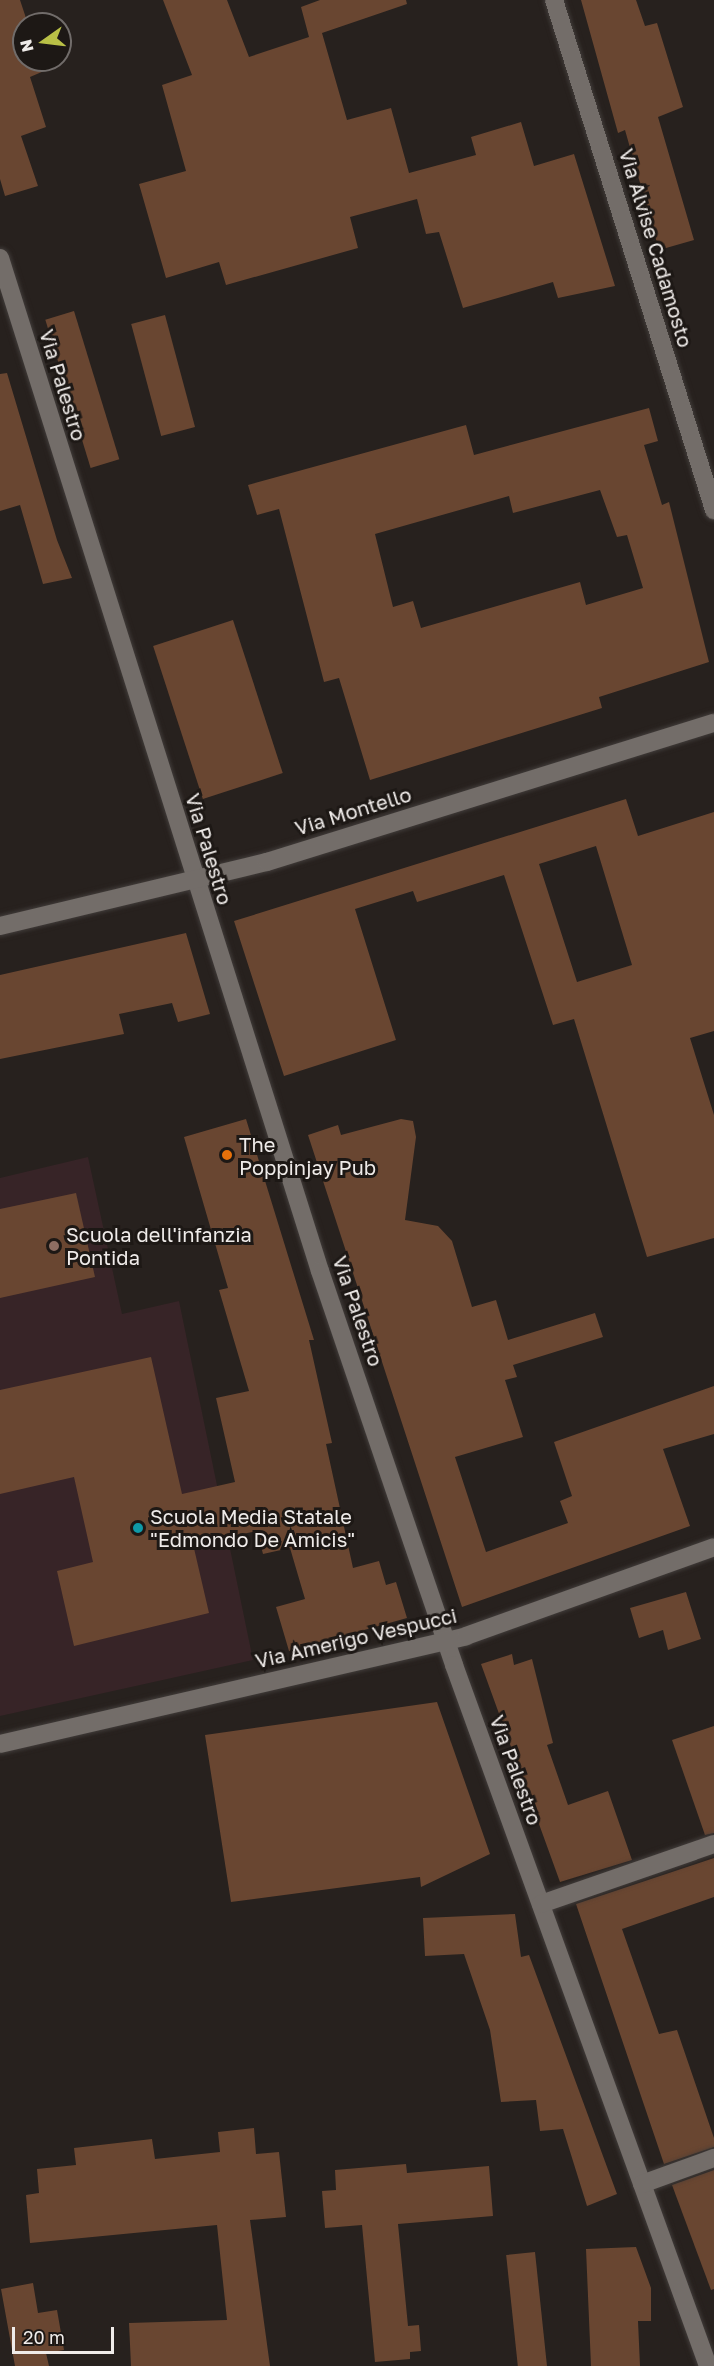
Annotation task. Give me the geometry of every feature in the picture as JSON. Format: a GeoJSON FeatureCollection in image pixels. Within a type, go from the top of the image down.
{"type":"FeatureCollection","features":[{"type":"Feature","properties":{"kind":"street","name":"Via Alvise Cadamosto"},"geometry":{"type":"LineString","coordinates":[[554,0],[714,510]]}},
{"type":"Feature","properties":{"kind":"street","name":"Via Palestro"},"geometry":{"type":"LineString","coordinates":[[0,258],[195,880],[446,1641],[708,2366]]}},
{"type":"Feature","properties":{"kind":"street","name":"Via Montello"},"geometry":{"type":"LineString","coordinates":[[0,926],[195,880],[714,723]]}},
{"type":"Feature","properties":{"kind":"street","name":"Via Amerigo Vespucci"},"geometry":{"type":"LineString","coordinates":[[0,1744],[446,1641],[714,1547]]}},
{"type":"Feature","properties":{"kind":"street"},"geometry":{"type":"LineString","coordinates":[[541,1904],[714,1844]]}},
{"type":"Feature","properties":{"kind":"street"},"geometry":{"type":"LineString","coordinates":[[642,2184],[714,2158]]}},
{"type":"Feature","properties":{"kind":"shaded area"},"geometry":{"type":"Polygon","coordinates":[[[88,1157],[122,1314],[179,1301],[253,1660],[0,1716],[0,1178],[88,1157]]]}},
{"type":"Feature","properties":{"kind":"building"},"geometry":{"type":"Polygon","coordinates":[[[0,0],[20,0],[24,12],[12,12],[12,72],[42,72],[30,77],[46,127],[21,136],[38,186],[5,196],[0,179],[0,0]]]}},
{"type":"Feature","properties":{"kind":"building"},"geometry":{"type":"Polygon","coordinates":[[[163,0],[227,0],[249,57],[309,37],[301,7],[320,0],[406,0],[407,4],[322,33],[347,120],[391,108],[409,173],[476,155],[471,137],[521,122],[534,166],[574,154],[615,286],[558,298],[553,282],[463,308],[439,232],[426,234],[417,199],[350,217],[358,248],[226,285],[219,262],[166,278],[139,184],[186,171],[162,85],[192,75],[163,0]]]}},
{"type":"Feature","properties":{"kind":"building"},"geometry":{"type":"Polygon","coordinates":[[[581,0],[636,0],[645,26],[657,23],[683,107],[658,117],[694,240],[659,250],[625,130],[618,133],[581,0]]]}},
{"type":"Feature","properties":{"kind":"building"},"geometry":{"type":"Polygon","coordinates":[[[74,311],[119,459],[91,468],[45,320],[74,311]]]}},
{"type":"Feature","properties":{"kind":"building"},"geometry":{"type":"Polygon","coordinates":[[[165,315],[195,427],[161,436],[131,324],[165,315]]]}},
{"type":"Feature","properties":{"kind":"building"},"geometry":{"type":"Polygon","coordinates":[[[7,373],[57,540],[72,578],[43,584],[20,505],[0,511],[0,374],[7,373]]]}},
{"type":"Feature","properties":{"kind":"building"},"geometry":{"type":"Polygon","coordinates":[[[649,408],[658,441],[644,445],[662,505],[669,502],[709,662],[599,697],[602,708],[370,780],[339,678],[324,682],[279,509],[257,515],[248,485],[466,425],[474,455],[649,408]],[[600,490],[513,513],[509,496],[375,534],[393,607],[413,601],[421,628],[580,582],[586,605],[643,588],[627,535],[617,537],[600,490]]]}},
{"type":"Feature","properties":{"kind":"building"},"geometry":{"type":"Polygon","coordinates":[[[233,620],[283,773],[203,799],[153,646],[233,620]]]}},
{"type":"Feature","properties":{"kind":"building"},"geometry":{"type":"Polygon","coordinates":[[[626,799],[638,836],[714,812],[714,1031],[690,1038],[714,1115],[714,1238],[647,1257],[574,1019],[553,1025],[504,875],[417,902],[413,891],[355,909],[396,1040],[284,1076],[234,921],[626,799]],[[596,846],[539,864],[577,982],[632,965],[596,846]]]}},
{"type":"Feature","properties":{"kind":"building"},"geometry":{"type":"Polygon","coordinates":[[[186,933],[210,1014],[178,1022],[172,1003],[119,1014],[124,1034],[0,1059],[0,975],[186,933]]]}},
{"type":"Feature","properties":{"kind":"building"},"geometry":{"type":"Polygon","coordinates":[[[246,1119],[314,1340],[309,1340],[332,1443],[326,1444],[353,1568],[379,1561],[386,1585],[396,1582],[407,1618],[289,1651],[276,1607],[305,1599],[290,1548],[263,1554],[257,1531],[193,1544],[209,1613],[74,1646],[57,1571],[93,1562],[74,1477],[0,1494],[0,1390],[151,1357],[182,1494],[235,1482],[216,1398],[249,1391],[219,1290],[228,1288],[184,1137],[246,1119]]]}},
{"type":"Feature","properties":{"kind":"building"},"geometry":{"type":"Polygon","coordinates":[[[401,1119],[413,1121],[416,1137],[405,1220],[438,1226],[452,1241],[472,1307],[496,1300],[508,1340],[595,1313],[603,1337],[513,1365],[517,1377],[505,1380],[523,1437],[455,1457],[486,1552],[568,1523],[560,1501],[572,1496],[554,1442],[714,1386],[714,1434],[663,1449],[690,1526],[462,1607],[308,1135],[338,1125],[341,1135],[401,1119]]]}},
{"type":"Feature","properties":{"kind":"building"},"geometry":{"type":"Polygon","coordinates":[[[76,1193],[95,1277],[0,1298],[0,1209],[76,1193]]]}},
{"type":"Feature","properties":{"kind":"building"},"geometry":{"type":"Polygon","coordinates":[[[686,1592],[701,1639],[668,1650],[663,1630],[639,1638],[630,1608],[686,1592]]]}},
{"type":"Feature","properties":{"kind":"building"},"geometry":{"type":"Polygon","coordinates":[[[512,1654],[514,1665],[532,1659],[553,1743],[547,1745],[568,1805],[608,1791],[632,1860],[560,1882],[481,1664],[512,1654]]]}},
{"type":"Feature","properties":{"kind":"building"},"geometry":{"type":"Polygon","coordinates":[[[437,1702],[490,1854],[421,1887],[420,1877],[231,1902],[205,1735],[437,1702]]]}},
{"type":"Feature","properties":{"kind":"building"},"geometry":{"type":"Polygon","coordinates":[[[714,1726],[714,1833],[705,1835],[672,1740],[714,1726]]]}},
{"type":"Feature","properties":{"kind":"building"},"geometry":{"type":"Polygon","coordinates":[[[714,1858],[714,1897],[622,1929],[659,2034],[677,2030],[714,2138],[714,2147],[664,2164],[576,1904],[714,1858]]]}},
{"type":"Feature","properties":{"kind":"building"},"geometry":{"type":"Polygon","coordinates":[[[515,1914],[521,1957],[529,1955],[617,2194],[587,2206],[563,2129],[540,2131],[536,2100],[501,2102],[490,2030],[464,1954],[425,1956],[423,1918],[515,1914]]]}},
{"type":"Feature","properties":{"kind":"building"},"geometry":{"type":"Polygon","coordinates":[[[254,2128],[256,2154],[279,2152],[286,2217],[250,2220],[270,2366],[131,2366],[129,2323],[227,2320],[217,2225],[30,2243],[26,2195],[39,2193],[37,2169],[76,2165],[74,2148],[152,2139],[155,2159],[220,2152],[218,2132],[254,2128]]]}},
{"type":"Feature","properties":{"kind":"building"},"geometry":{"type":"Polygon","coordinates":[[[406,2164],[407,2173],[489,2166],[493,2216],[398,2224],[408,2326],[419,2325],[421,2351],[410,2352],[410,2359],[375,2362],[362,2225],[325,2228],[322,2191],[336,2190],[335,2170],[406,2164]]]}},
{"type":"Feature","properties":{"kind":"building"},"geometry":{"type":"Polygon","coordinates":[[[714,2170],[714,2289],[711,2290],[672,2185],[714,2170]]]}},
{"type":"Feature","properties":{"kind":"building"},"geometry":{"type":"Polygon","coordinates":[[[636,2247],[651,2288],[651,2321],[638,2321],[640,2366],[591,2366],[586,2249],[636,2247]]]}},
{"type":"Feature","properties":{"kind":"building"},"geometry":{"type":"Polygon","coordinates":[[[535,2252],[547,2366],[518,2366],[506,2255],[535,2252]]]}},
{"type":"Feature","properties":{"kind":"building"},"geometry":{"type":"Polygon","coordinates":[[[33,2283],[38,2313],[57,2310],[64,2350],[46,2353],[49,2366],[15,2366],[1,2289],[33,2283]]]}},
{"type":"Feature","properties":{"kind":"place","name":"The Poppinjay Pub"},"geometry":{"type":"Point","coordinates":[227,1155]}},
{"type":"Feature","properties":{"kind":"place","name":"Scuola dell'infanzia Pontida"},"geometry":{"type":"Point","coordinates":[54,1246]}},
{"type":"Feature","properties":{"kind":"place","name":"Scuola Media Statale \"Edmondo De Amicis\""},"geometry":{"type":"Point","coordinates":[138,1528]}}]}
